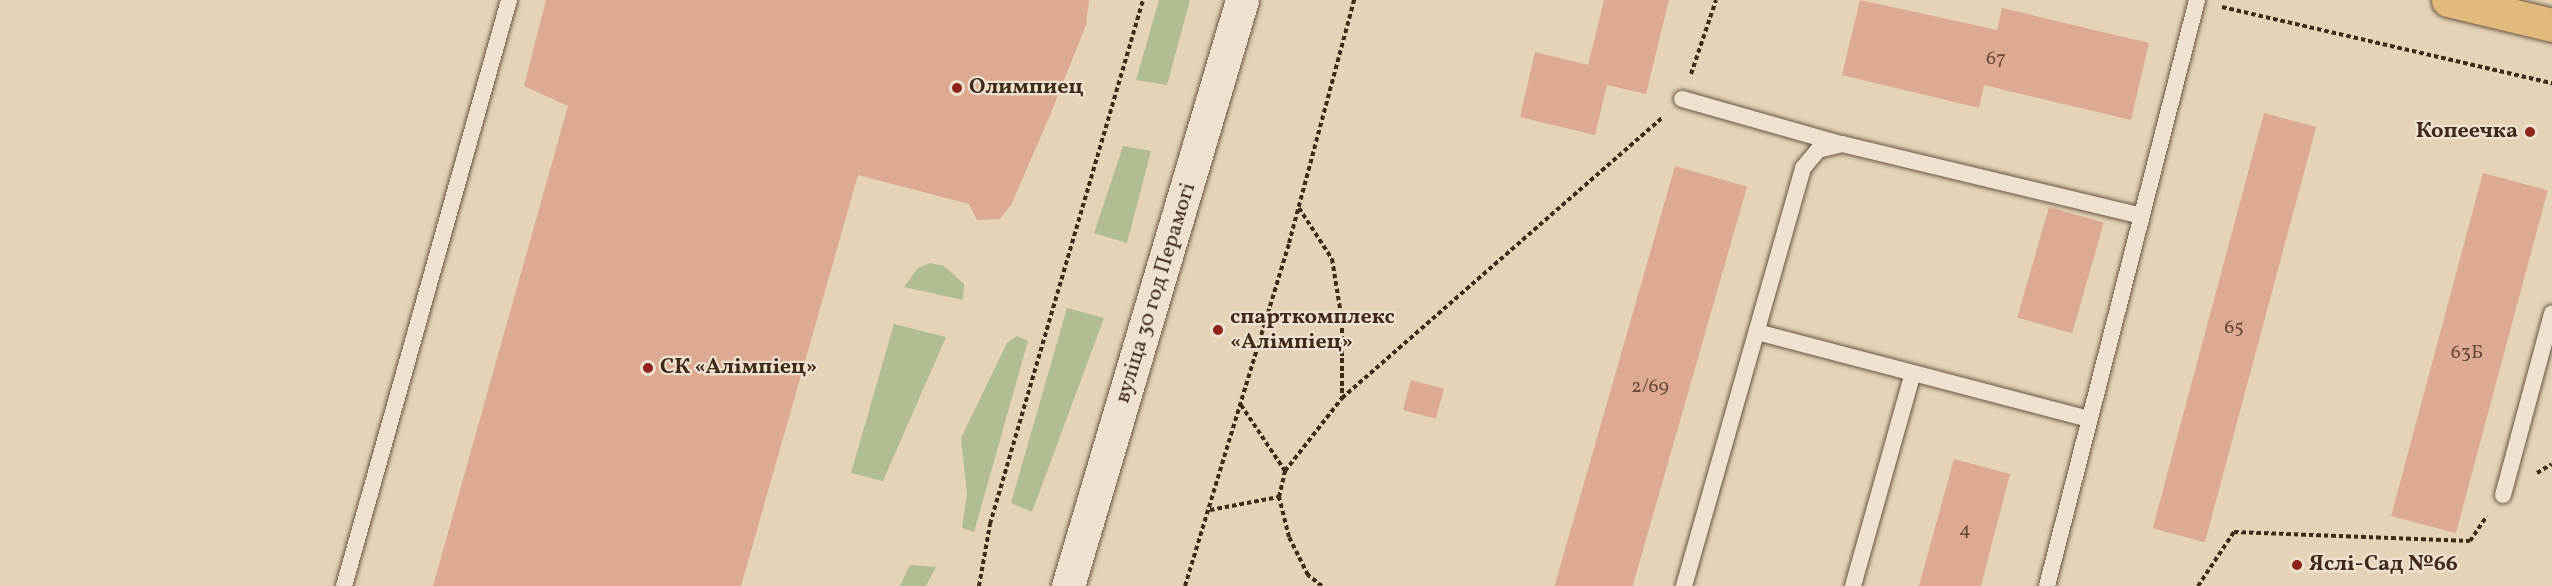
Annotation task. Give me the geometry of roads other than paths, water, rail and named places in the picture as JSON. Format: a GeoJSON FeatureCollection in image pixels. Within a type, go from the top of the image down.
{"type":"FeatureCollection","features":[{"type":"Feature","properties":{"kind":"main road"},"geometry":{"type":"LineString","coordinates":[[2448,0],[2552,25]]}},
{"type":"Feature","properties":{"kind":"street","name":"вуліца 30 год Перамогі"},"geometry":{"type":"LineString","coordinates":[[1068,586],[1242,0]]}},
{"type":"Feature","properties":{"kind":"lane"},"geometry":{"type":"LineString","coordinates":[[344,586],[509,0]]}},
{"type":"Feature","properties":{"kind":"lane"},"geometry":{"type":"LineString","coordinates":[[2047,586],[2197,0]]}},
{"type":"Feature","properties":{"kind":"lane"},"geometry":{"type":"LineString","coordinates":[[1682,99],[1842,144],[2141,216]]}},
{"type":"Feature","properties":{"kind":"lane"},"geometry":{"type":"LineString","coordinates":[[1684,586],[1803,168],[1818,150],[1842,144]]}},
{"type":"Feature","properties":{"kind":"lane"},"geometry":{"type":"LineString","coordinates":[[2503,495],[2552,314]]}},
{"type":"Feature","properties":{"kind":"lane"},"geometry":{"type":"LineString","coordinates":[[1757,332],[2089,419]]}},
{"type":"Feature","properties":{"kind":"lane"},"geometry":{"type":"LineString","coordinates":[[1853,586],[1913,373]]}},
{"type":"Feature","properties":{"kind":"place","name":"Олимпиец"},"geometry":{"type":"Point","coordinates":[957,88]}},
{"type":"Feature","properties":{"kind":"place","name":"Копеечка"},"geometry":{"type":"Point","coordinates":[2530,132]}},
{"type":"Feature","properties":{"kind":"place","name":"спарткомплекс «Алімпіец»"},"geometry":{"type":"Point","coordinates":[1218,330]}},
{"type":"Feature","properties":{"kind":"place","name":"СК «Алімпіец»"},"geometry":{"type":"Point","coordinates":[648,368]}},
{"type":"Feature","properties":{"kind":"place","name":"Яслі-Сад №66"},"geometry":{"type":"Point","coordinates":[2297,565]}}]}
